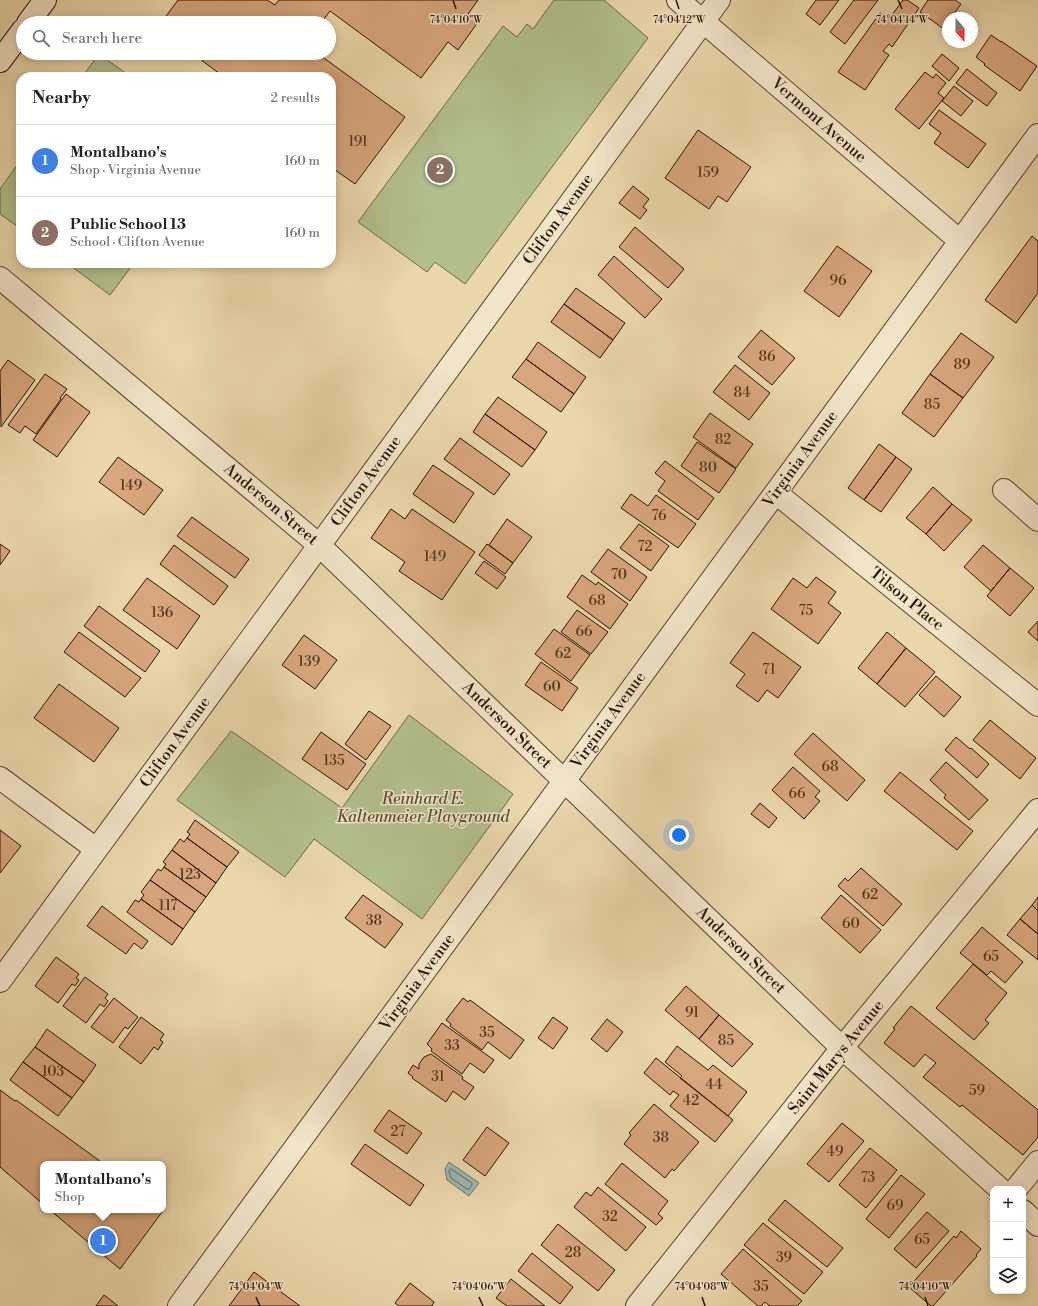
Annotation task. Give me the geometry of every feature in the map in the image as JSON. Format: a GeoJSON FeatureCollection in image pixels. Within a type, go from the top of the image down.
{"type":"FeatureCollection","features":[{"type":"Feature","properties":{"kind":"street"},"geometry":{"type":"LineString","coordinates":[[33,16],[45,0]]}},
{"type":"Feature","properties":{"kind":"street","name":"Vermont Avenue"},"geometry":{"type":"LineString","coordinates":[[678,0],[960,241]]}},
{"type":"Feature","properties":{"kind":"street","name":"Clifton Avenue"},"geometry":{"type":"LineString","coordinates":[[0,981],[719,0]]}},
{"type":"Feature","properties":{"kind":"street"},"geometry":{"type":"LineString","coordinates":[[0,61],[16,39]]}},
{"type":"Feature","properties":{"kind":"street","name":"Virginia Avenue"},"geometry":{"type":"LineString","coordinates":[[179,1306],[1038,135]]}},
{"type":"Feature","properties":{"kind":"street","name":"Anderson Street"},"geometry":{"type":"LineString","coordinates":[[0,278],[319,545],[842,1048],[997,1186]]}},
{"type":"Feature","properties":{"kind":"street"},"geometry":{"type":"LineString","coordinates":[[1004,490],[1038,520]]}},
{"type":"Feature","properties":{"kind":"street","name":"Tilson Place"},"geometry":{"type":"LineString","coordinates":[[776,493],[1038,705]]}},
{"type":"Feature","properties":{"kind":"street"},"geometry":{"type":"LineString","coordinates":[[0,778],[96,850]]}},
{"type":"Feature","properties":{"kind":"street","name":"Saint Marys Avenue"},"geometry":{"type":"LineString","coordinates":[[638,1306],[842,1048],[1038,810]]}},
{"type":"Feature","properties":{"kind":"street"},"geometry":{"type":"LineString","coordinates":[[1018,1186],[1038,1162]]}},
{"type":"Feature","properties":{"kind":"street"},"geometry":{"type":"LineString","coordinates":[[1026,1214],[1038,1225]]}},
{"type":"Feature","properties":{"kind":"green space"},"geometry":{"type":"Polygon","coordinates":[[[554,0],[604,0],[648,38],[465,284],[435,262],[427,272],[358,222],[503,26],[517,37],[527,24],[533,29],[554,0]]]}},
{"type":"Feature","properties":{"kind":"green space"},"geometry":{"type":"Polygon","coordinates":[[[95,60],[107,60],[124,72],[86,72],[95,60]]]}},
{"type":"Feature","properties":{"kind":"green space"},"geometry":{"type":"Polygon","coordinates":[[[16,167],[16,225],[0,214],[0,189],[16,167]]]}},
{"type":"Feature","properties":{"kind":"green space"},"geometry":{"type":"Polygon","coordinates":[[[74,268],[130,268],[110,295],[74,268]]]}},
{"type":"Feature","properties":{"kind":"green space","name":"Reinhard E. Kaltenmeier Playground"},"geometry":{"type":"Polygon","coordinates":[[[409,715],[513,794],[422,919],[314,839],[285,877],[177,800],[231,731],[342,808],[409,715]]]}},
{"type":"Feature","properties":{"kind":"water"},"geometry":{"type":"Polygon","coordinates":[[[449,1162],[479,1183],[469,1196],[447,1180],[445,1169],[449,1162]]]}},
{"type":"Feature","properties":{"kind":"building"},"geometry":{"type":"Polygon","coordinates":[[[178,0],[267,0],[275,5],[279,0],[478,0],[468,14],[478,22],[458,50],[448,42],[421,78],[330,11],[326,16],[166,16],[178,0]]]}},
{"type":"Feature","properties":{"kind":"building"},"geometry":{"type":"Polygon","coordinates":[[[816,0],[839,0],[820,25],[806,14],[816,0]]]}},
{"type":"Feature","properties":{"kind":"building"},"geometry":{"type":"Polygon","coordinates":[[[854,0],[878,0],[845,44],[830,32],[854,0]]]}},
{"type":"Feature","properties":{"kind":"building"},"geometry":{"type":"Polygon","coordinates":[[[903,0],[907,0],[919,8],[892,47],[889,44],[883,51],[889,55],[865,90],[838,72],[880,13],[889,19],[903,0]]]}},
{"type":"Feature","properties":{"kind":"building"},"geometry":{"type":"Polygon","coordinates":[[[928,0],[955,0],[961,4],[955,12],[942,12],[942,28],[920,12],[928,0]]]}},
{"type":"Feature","properties":{"kind":"building"},"geometry":{"type":"Polygon","coordinates":[[[991,35],[1037,66],[1020,91],[984,65],[985,64],[976,57],[991,35]]]}},
{"type":"Feature","properties":{"kind":"building"},"geometry":{"type":"Polygon","coordinates":[[[942,54],[959,68],[949,81],[932,66],[942,54]]]}},
{"type":"Feature","properties":{"kind":"building"},"geometry":{"type":"Polygon","coordinates":[[[201,60],[327,60],[405,117],[355,184],[336,171],[336,72],[217,72],[201,60]]]}},
{"type":"Feature","properties":{"kind":"building"},"geometry":{"type":"Polygon","coordinates":[[[967,69],[997,93],[987,106],[956,83],[967,69]]]}},
{"type":"Feature","properties":{"kind":"building"},"geometry":{"type":"Polygon","coordinates":[[[925,72],[933,78],[936,74],[946,83],[938,93],[944,98],[919,129],[895,109],[925,72]]]}},
{"type":"Feature","properties":{"kind":"building"},"geometry":{"type":"Polygon","coordinates":[[[954,86],[973,101],[961,116],[942,101],[954,86]]]}},
{"type":"Feature","properties":{"kind":"building"},"geometry":{"type":"Polygon","coordinates":[[[939,110],[986,144],[968,168],[934,143],[941,133],[929,124],[939,110]]]}},
{"type":"Feature","properties":{"kind":"building"},"geometry":{"type":"Polygon","coordinates":[[[698,130],[751,167],[727,202],[718,196],[709,209],[665,178],[698,130]]]}},
{"type":"Feature","properties":{"kind":"building"},"geometry":{"type":"Polygon","coordinates":[[[633,186],[649,199],[643,207],[647,210],[640,219],[619,203],[633,186]]]}},
{"type":"Feature","properties":{"kind":"building"},"geometry":{"type":"Polygon","coordinates":[[[635,227],[684,269],[668,288],[619,247],[635,227]]]}},
{"type":"Feature","properties":{"kind":"building"},"geometry":{"type":"Polygon","coordinates":[[[1032,236],[1038,241],[1038,293],[1016,323],[985,300],[1032,236]]]}},
{"type":"Feature","properties":{"kind":"building"},"geometry":{"type":"Polygon","coordinates":[[[837,246],[872,271],[839,317],[804,291],[837,246]]]}},
{"type":"Feature","properties":{"kind":"building"},"geometry":{"type":"Polygon","coordinates":[[[614,256],[662,299],[645,318],[598,275],[614,256]]]}},
{"type":"Feature","properties":{"kind":"building"},"geometry":{"type":"Polygon","coordinates":[[[576,288],[625,323],[613,340],[564,304],[576,288]]]}},
{"type":"Feature","properties":{"kind":"building"},"geometry":{"type":"Polygon","coordinates":[[[564,304],[613,340],[600,358],[551,322],[564,304]]]}},
{"type":"Feature","properties":{"kind":"building"},"geometry":{"type":"Polygon","coordinates":[[[761,330],[795,358],[772,385],[738,357],[761,330]]]}},
{"type":"Feature","properties":{"kind":"building"},"geometry":{"type":"Polygon","coordinates":[[[961,333],[994,357],[963,398],[930,374],[961,333]]]}},
{"type":"Feature","properties":{"kind":"building"},"geometry":{"type":"Polygon","coordinates":[[[538,342],[586,377],[574,394],[526,359],[538,342]]]}},
{"type":"Feature","properties":{"kind":"building"},"geometry":{"type":"Polygon","coordinates":[[[526,359],[574,394],[561,412],[512,377],[526,359]]]}},
{"type":"Feature","properties":{"kind":"building"},"geometry":{"type":"Polygon","coordinates":[[[8,360],[35,380],[1,427],[0,371],[8,360]]]}},
{"type":"Feature","properties":{"kind":"building"},"geometry":{"type":"Polygon","coordinates":[[[735,365],[770,393],[749,420],[713,392],[735,365]]]}},
{"type":"Feature","properties":{"kind":"building"},"geometry":{"type":"Polygon","coordinates":[[[45,374],[67,389],[36,434],[25,426],[20,433],[8,425],[45,374]]]}},
{"type":"Feature","properties":{"kind":"building"},"geometry":{"type":"Polygon","coordinates":[[[930,374],[963,398],[934,437],[902,413],[930,374]]]}},
{"type":"Feature","properties":{"kind":"building"},"geometry":{"type":"Polygon","coordinates":[[[66,394],[90,412],[57,457],[33,440],[66,394]]]}},
{"type":"Feature","properties":{"kind":"building"},"geometry":{"type":"Polygon","coordinates":[[[498,397],[547,432],[535,450],[485,414],[498,397]]]}},
{"type":"Feature","properties":{"kind":"building"},"geometry":{"type":"Polygon","coordinates":[[[710,413],[753,444],[736,468],[693,437],[710,413]]]}},
{"type":"Feature","properties":{"kind":"building"},"geometry":{"type":"Polygon","coordinates":[[[485,414],[535,450],[522,467],[473,432],[485,414]]]}},
{"type":"Feature","properties":{"kind":"building"},"geometry":{"type":"Polygon","coordinates":[[[460,438],[510,474],[494,495],[444,459],[460,438]]]}},
{"type":"Feature","properties":{"kind":"building"},"geometry":{"type":"Polygon","coordinates":[[[697,442],[736,469],[719,493],[681,466],[697,442]]]}},
{"type":"Feature","properties":{"kind":"building"},"geometry":{"type":"Polygon","coordinates":[[[879,444],[896,457],[864,500],[848,488],[879,444]]]}},
{"type":"Feature","properties":{"kind":"building"},"geometry":{"type":"Polygon","coordinates":[[[118,457],[163,490],[144,515],[99,482],[118,457]]]}},
{"type":"Feature","properties":{"kind":"building"},"geometry":{"type":"Polygon","coordinates":[[[896,457],[912,469],[881,512],[864,500],[896,457]]]}},
{"type":"Feature","properties":{"kind":"building"},"geometry":{"type":"Polygon","coordinates":[[[665,461],[714,498],[698,520],[658,491],[665,481],[655,473],[665,461]]]}},
{"type":"Feature","properties":{"kind":"building"},"geometry":{"type":"Polygon","coordinates":[[[433,465],[474,493],[454,523],[413,494],[433,465]]]}},
{"type":"Feature","properties":{"kind":"building"},"geometry":{"type":"Polygon","coordinates":[[[933,487],[952,504],[926,534],[906,518],[933,487]]]}},
{"type":"Feature","properties":{"kind":"building"},"geometry":{"type":"Polygon","coordinates":[[[631,494],[648,506],[656,495],[696,524],[678,548],[621,508],[631,494]]]}},
{"type":"Feature","properties":{"kind":"building"},"geometry":{"type":"Polygon","coordinates":[[[952,504],[972,520],[944,551],[926,534],[952,504]]]}},
{"type":"Feature","properties":{"kind":"building"},"geometry":{"type":"Polygon","coordinates":[[[391,509],[405,519],[412,509],[475,552],[442,600],[399,571],[405,562],[371,538],[391,509]]]}},
{"type":"Feature","properties":{"kind":"building"},"geometry":{"type":"Polygon","coordinates":[[[192,517],[249,559],[235,578],[177,536],[192,517]]]}},
{"type":"Feature","properties":{"kind":"building"},"geometry":{"type":"Polygon","coordinates":[[[507,519],[532,537],[513,563],[489,545],[507,519]]]}},
{"type":"Feature","properties":{"kind":"building"},"geometry":{"type":"Polygon","coordinates":[[[639,524],[669,546],[651,571],[620,548],[639,524]]]}},
{"type":"Feature","properties":{"kind":"building"},"geometry":{"type":"Polygon","coordinates":[[[0,544],[10,551],[0,565],[0,544]]]}},
{"type":"Feature","properties":{"kind":"building"},"geometry":{"type":"Polygon","coordinates":[[[487,544],[513,563],[505,574],[479,555],[487,544]]]}},
{"type":"Feature","properties":{"kind":"building"},"geometry":{"type":"Polygon","coordinates":[[[174,545],[228,586],[214,605],[160,564],[174,545]]]}},
{"type":"Feature","properties":{"kind":"building"},"geometry":{"type":"Polygon","coordinates":[[[983,545],[1010,568],[991,591],[964,567],[983,545]]]}},
{"type":"Feature","properties":{"kind":"building"},"geometry":{"type":"Polygon","coordinates":[[[608,549],[647,577],[630,601],[591,572],[608,549]]]}},
{"type":"Feature","properties":{"kind":"building"},"geometry":{"type":"Polygon","coordinates":[[[484,561],[506,577],[497,589],[475,573],[484,561]]]}},
{"type":"Feature","properties":{"kind":"building"},"geometry":{"type":"Polygon","coordinates":[[[1010,568],[1034,588],[1010,616],[987,596],[1010,568]]]}},
{"type":"Feature","properties":{"kind":"building"},"geometry":{"type":"Polygon","coordinates":[[[582,575],[596,585],[598,582],[628,604],[610,629],[567,597],[582,575]]]}},
{"type":"Feature","properties":{"kind":"building"},"geometry":{"type":"Polygon","coordinates":[[[816,577],[836,592],[828,603],[841,613],[818,644],[771,609],[793,578],[807,588],[816,577]]]}},
{"type":"Feature","properties":{"kind":"building"},"geometry":{"type":"Polygon","coordinates":[[[147,578],[200,616],[177,649],[123,610],[147,578]]]}},
{"type":"Feature","properties":{"kind":"building"},"geometry":{"type":"Polygon","coordinates":[[[99,606],[160,651],[145,672],[84,626],[99,606]]]}},
{"type":"Feature","properties":{"kind":"building"},"geometry":{"type":"Polygon","coordinates":[[[577,610],[608,632],[591,654],[561,632],[577,610]]]}},
{"type":"Feature","properties":{"kind":"building"},"geometry":{"type":"Polygon","coordinates":[[[1038,621],[1038,641],[1028,632],[1038,621]]]}},
{"type":"Feature","properties":{"kind":"building"},"geometry":{"type":"Polygon","coordinates":[[[554,629],[590,655],[571,681],[535,654],[554,629]]]}},
{"type":"Feature","properties":{"kind":"building"},"geometry":{"type":"Polygon","coordinates":[[[79,632],[141,678],[125,697],[64,652],[79,632]]]}},
{"type":"Feature","properties":{"kind":"building"},"geometry":{"type":"Polygon","coordinates":[[[753,632],[801,667],[778,698],[767,690],[758,702],[736,686],[745,674],[730,663],[753,632]]]}},
{"type":"Feature","properties":{"kind":"building"},"geometry":{"type":"Polygon","coordinates":[[[887,632],[906,648],[877,684],[858,668],[887,632]]]}},
{"type":"Feature","properties":{"kind":"building"},"geometry":{"type":"Polygon","coordinates":[[[304,635],[337,660],[315,689],[282,665],[304,635]]]}},
{"type":"Feature","properties":{"kind":"building"},"geometry":{"type":"Polygon","coordinates":[[[906,648],[935,672],[905,707],[877,684],[906,648]]]}},
{"type":"Feature","properties":{"kind":"building"},"geometry":{"type":"Polygon","coordinates":[[[541,662],[578,688],[562,711],[525,685],[541,662]]]}},
{"type":"Feature","properties":{"kind":"building"},"geometry":{"type":"Polygon","coordinates":[[[936,676],[961,697],[944,717],[919,695],[936,676]]]}},
{"type":"Feature","properties":{"kind":"building"},"geometry":{"type":"Polygon","coordinates":[[[59,684],[119,728],[94,762],[34,718],[59,684]]]}},
{"type":"Feature","properties":{"kind":"building"},"geometry":{"type":"Polygon","coordinates":[[[369,711],[391,726],[366,760],[345,744],[369,711]]]}},
{"type":"Feature","properties":{"kind":"building"},"geometry":{"type":"Polygon","coordinates":[[[990,720],[1036,758],[1020,779],[973,740],[990,720]]]}},
{"type":"Feature","properties":{"kind":"building"},"geometry":{"type":"Polygon","coordinates":[[[321,732],[366,764],[347,790],[302,759],[321,732]]]}},
{"type":"Feature","properties":{"kind":"building"},"geometry":{"type":"Polygon","coordinates":[[[813,733],[865,780],[847,801],[794,754],[813,733]]]}},
{"type":"Feature","properties":{"kind":"building"},"geometry":{"type":"Polygon","coordinates":[[[956,737],[989,764],[977,778],[945,750],[956,737]]]}},
{"type":"Feature","properties":{"kind":"building"},"geometry":{"type":"Polygon","coordinates":[[[946,762],[988,800],[969,820],[944,798],[946,795],[930,780],[946,762]]]}},
{"type":"Feature","properties":{"kind":"building"},"geometry":{"type":"Polygon","coordinates":[[[793,767],[820,791],[815,797],[820,801],[804,819],[772,790],[793,767]]]}},
{"type":"Feature","properties":{"kind":"building"},"geometry":{"type":"Polygon","coordinates":[[[900,772],[973,831],[957,850],[884,791],[900,772]]]}},
{"type":"Feature","properties":{"kind":"building"},"geometry":{"type":"Polygon","coordinates":[[[760,803],[777,818],[769,828],[751,814],[760,803]]]}},
{"type":"Feature","properties":{"kind":"building"},"geometry":{"type":"Polygon","coordinates":[[[195,820],[239,852],[227,867],[187,838],[190,834],[187,832],[195,820]]]}},
{"type":"Feature","properties":{"kind":"building"},"geometry":{"type":"Polygon","coordinates":[[[0,830],[21,846],[0,873],[0,830]]]}},
{"type":"Feature","properties":{"kind":"building"},"geometry":{"type":"Polygon","coordinates":[[[187,838],[227,867],[216,883],[172,850],[180,839],[184,842],[187,838]]]}},
{"type":"Feature","properties":{"kind":"building"},"geometry":{"type":"Polygon","coordinates":[[[172,850],[216,883],[206,897],[164,867],[166,864],[163,862],[172,850]]]}},
{"type":"Feature","properties":{"kind":"building"},"geometry":{"type":"Polygon","coordinates":[[[164,867],[206,897],[195,912],[150,880],[158,869],[161,871],[164,867]]]}},
{"type":"Feature","properties":{"kind":"building"},"geometry":{"type":"Polygon","coordinates":[[[861,868],[902,904],[883,926],[838,886],[845,878],[848,881],[861,868]]]}},
{"type":"Feature","properties":{"kind":"building"},"geometry":{"type":"Polygon","coordinates":[[[150,880],[195,912],[183,929],[141,899],[144,895],[141,892],[150,880]]]}},
{"type":"Feature","properties":{"kind":"building"},"geometry":{"type":"Polygon","coordinates":[[[363,895],[403,924],[385,948],[345,918],[363,895]]]}},
{"type":"Feature","properties":{"kind":"building"},"geometry":{"type":"Polygon","coordinates":[[[841,895],[881,930],[860,953],[821,918],[841,895]]]}},
{"type":"Feature","properties":{"kind":"building"},"geometry":{"type":"Polygon","coordinates":[[[1038,897],[1038,911],[1032,905],[1038,897]]]}},
{"type":"Feature","properties":{"kind":"building"},"geometry":{"type":"Polygon","coordinates":[[[141,899],[183,929],[172,945],[127,912],[135,900],[139,902],[141,899]]]}},
{"type":"Feature","properties":{"kind":"building"},"geometry":{"type":"Polygon","coordinates":[[[1032,905],[1038,911],[1038,934],[1020,919],[1032,905]]]}},
{"type":"Feature","properties":{"kind":"building"},"geometry":{"type":"Polygon","coordinates":[[[102,906],[148,941],[142,949],[134,943],[126,954],[87,926],[102,906]]]}},
{"type":"Feature","properties":{"kind":"building"},"geometry":{"type":"Polygon","coordinates":[[[1020,919],[1038,934],[1038,960],[1007,935],[1020,919]]]}},
{"type":"Feature","properties":{"kind":"building"},"geometry":{"type":"Polygon","coordinates":[[[982,927],[1023,962],[1005,983],[991,971],[987,975],[960,953],[982,927]]]}},
{"type":"Feature","properties":{"kind":"building"},"geometry":{"type":"Polygon","coordinates":[[[56,957],[79,974],[76,978],[79,980],[75,986],[72,984],[58,1003],[35,986],[56,957]]]}},
{"type":"Feature","properties":{"kind":"building"},"geometry":{"type":"Polygon","coordinates":[[[973,964],[1007,993],[985,1020],[989,1023],[974,1040],[936,1008],[973,964]]]}},
{"type":"Feature","properties":{"kind":"building"},"geometry":{"type":"Polygon","coordinates":[[[85,977],[108,994],[105,998],[108,1001],[104,1007],[100,1004],[86,1023],[63,1006],[85,977]]]}},
{"type":"Feature","properties":{"kind":"building"},"geometry":{"type":"Polygon","coordinates":[[[686,986],[719,1015],[699,1039],[665,1010],[686,986]]]}},
{"type":"Feature","properties":{"kind":"building"},"geometry":{"type":"Polygon","coordinates":[[[114,998],[138,1017],[128,1029],[125,1027],[113,1043],[91,1027],[114,998]]]}},
{"type":"Feature","properties":{"kind":"building"},"geometry":{"type":"Polygon","coordinates":[[[463,998],[468,1002],[470,1000],[524,1040],[510,1059],[488,1042],[482,1050],[450,1026],[451,1024],[446,1020],[463,998]]]}},
{"type":"Feature","properties":{"kind":"building"},"geometry":{"type":"Polygon","coordinates":[[[911,1006],[1038,1110],[1038,1137],[1023,1155],[962,1105],[960,1107],[923,1077],[936,1063],[925,1054],[914,1067],[884,1043],[895,1029],[893,1028],[911,1006]]]}},
{"type":"Feature","properties":{"kind":"building"},"geometry":{"type":"Polygon","coordinates":[[[719,1015],[753,1044],[732,1067],[699,1039],[719,1015]]]}},
{"type":"Feature","properties":{"kind":"building"},"geometry":{"type":"Polygon","coordinates":[[[141,1017],[164,1034],[160,1040],[163,1042],[158,1050],[154,1047],[141,1064],[119,1047],[141,1017]]]}},
{"type":"Feature","properties":{"kind":"building"},"geometry":{"type":"Polygon","coordinates":[[[553,1017],[568,1028],[553,1049],[538,1038],[553,1017]]]}},
{"type":"Feature","properties":{"kind":"building"},"geometry":{"type":"Polygon","coordinates":[[[607,1019],[623,1032],[607,1052],[591,1039],[607,1019]]]}},
{"type":"Feature","properties":{"kind":"building"},"geometry":{"type":"Polygon","coordinates":[[[442,1023],[494,1060],[484,1073],[470,1063],[462,1074],[431,1051],[432,1049],[427,1044],[442,1023]]]}},
{"type":"Feature","properties":{"kind":"building"},"geometry":{"type":"Polygon","coordinates":[[[47,1029],[96,1065],[84,1082],[35,1047],[47,1029]]]}},
{"type":"Feature","properties":{"kind":"building"},"geometry":{"type":"Polygon","coordinates":[[[677,1046],[708,1070],[713,1065],[747,1092],[728,1116],[680,1078],[682,1076],[665,1062],[677,1046]]]}},
{"type":"Feature","properties":{"kind":"building"},"geometry":{"type":"Polygon","coordinates":[[[35,1047],[84,1082],[72,1098],[23,1062],[35,1047]]]}},
{"type":"Feature","properties":{"kind":"building"},"geometry":{"type":"Polygon","coordinates":[[[431,1054],[463,1077],[462,1079],[474,1087],[465,1100],[453,1091],[446,1102],[412,1078],[413,1077],[408,1073],[413,1065],[419,1069],[419,1064],[424,1057],[431,1054]]]}},
{"type":"Feature","properties":{"kind":"building"},"geometry":{"type":"Polygon","coordinates":[[[656,1058],[733,1120],[715,1142],[670,1106],[679,1095],[673,1091],[670,1095],[644,1073],[656,1058]]]}},
{"type":"Feature","properties":{"kind":"building"},"geometry":{"type":"Polygon","coordinates":[[[23,1062],[72,1098],[58,1116],[10,1080],[23,1062]]]}},
{"type":"Feature","properties":{"kind":"building"},"geometry":{"type":"Polygon","coordinates":[[[0,1090],[100,1161],[40,1161],[40,1201],[0,1167],[0,1090]]]}},
{"type":"Feature","properties":{"kind":"building"},"geometry":{"type":"Polygon","coordinates":[[[654,1104],[699,1142],[674,1171],[672,1169],[665,1178],[624,1144],[631,1135],[629,1133],[654,1104]]]}},
{"type":"Feature","properties":{"kind":"building"},"geometry":{"type":"Polygon","coordinates":[[[389,1110],[422,1133],[407,1154],[374,1131],[389,1110]]]}},
{"type":"Feature","properties":{"kind":"building"},"geometry":{"type":"Polygon","coordinates":[[[842,1123],[864,1141],[829,1182],[807,1164],[842,1123]]]}},
{"type":"Feature","properties":{"kind":"building"},"geometry":{"type":"Polygon","coordinates":[[[487,1127],[509,1143],[485,1176],[463,1160],[487,1127]]]}},
{"type":"Feature","properties":{"kind":"building"},"geometry":{"type":"Polygon","coordinates":[[[365,1144],[424,1185],[410,1206],[351,1164],[365,1144]]]}},
{"type":"Feature","properties":{"kind":"building"},"geometry":{"type":"Polygon","coordinates":[[[870,1148],[897,1170],[866,1208],[839,1185],[870,1148]]]}},
{"type":"Feature","properties":{"kind":"building"},"geometry":{"type":"Polygon","coordinates":[[[622,1163],[668,1201],[658,1214],[663,1218],[656,1225],[605,1184],[622,1163]]]}},
{"type":"Feature","properties":{"kind":"building"},"geometry":{"type":"Polygon","coordinates":[[[901,1175],[925,1194],[889,1238],[866,1219],[901,1175]]]}},
{"type":"Feature","properties":{"kind":"building"},"geometry":{"type":"Polygon","coordinates":[[[598,1187],[646,1227],[626,1251],[574,1207],[586,1192],[591,1196],[598,1187]]]}},
{"type":"Feature","properties":{"kind":"building"},"geometry":{"type":"Polygon","coordinates":[[[785,1200],[843,1248],[827,1267],[768,1220],[785,1200]]]}},
{"type":"Feature","properties":{"kind":"building"},"geometry":{"type":"Polygon","coordinates":[[[927,1212],[949,1231],[916,1268],[894,1249],[927,1212]]]}},
{"type":"Feature","properties":{"kind":"building"},"geometry":{"type":"Polygon","coordinates":[[[54,1213],[161,1213],[120,1269],[54,1213]]]}},
{"type":"Feature","properties":{"kind":"building"},"geometry":{"type":"Polygon","coordinates":[[[763,1223],[823,1272],[804,1294],[744,1245],[763,1223]]]}},
{"type":"Feature","properties":{"kind":"building"},"geometry":{"type":"Polygon","coordinates":[[[558,1224],[615,1270],[598,1291],[541,1245],[558,1224]]]}},
{"type":"Feature","properties":{"kind":"building"},"geometry":{"type":"Polygon","coordinates":[[[961,1231],[981,1249],[976,1255],[977,1256],[933,1306],[931,1306],[909,1287],[954,1236],[956,1238],[961,1231]]]}},
{"type":"Feature","properties":{"kind":"building"},"geometry":{"type":"Polygon","coordinates":[[[743,1249],[802,1301],[797,1306],[770,1306],[765,1302],[761,1306],[758,1306],[721,1274],[743,1249]]]}},
{"type":"Feature","properties":{"kind":"building"},"geometry":{"type":"Polygon","coordinates":[[[532,1253],[573,1287],[560,1304],[518,1271],[532,1253]]]}},
{"type":"Feature","properties":{"kind":"building"},"geometry":{"type":"Polygon","coordinates":[[[254,1272],[300,1306],[229,1306],[254,1272]]]}},
{"type":"Feature","properties":{"kind":"building"},"geometry":{"type":"Polygon","coordinates":[[[511,1279],[545,1306],[507,1306],[496,1298],[511,1279]]]}},
{"type":"Feature","properties":{"kind":"building"},"geometry":{"type":"Polygon","coordinates":[[[410,1283],[434,1302],[432,1306],[399,1306],[395,1303],[410,1283]]]}},
{"type":"Feature","properties":{"kind":"building"},"geometry":{"type":"Polygon","coordinates":[[[104,1295],[118,1306],[96,1306],[104,1295]]]}},
{"type":"Feature","properties":{"kind":"place","name":"Public School 13"},"geometry":{"type":"Point","coordinates":[440,170]}},
{"type":"Feature","properties":{"kind":"place","name":"Montalbano's"},"geometry":{"type":"Point","coordinates":[103,1241]}}]}
